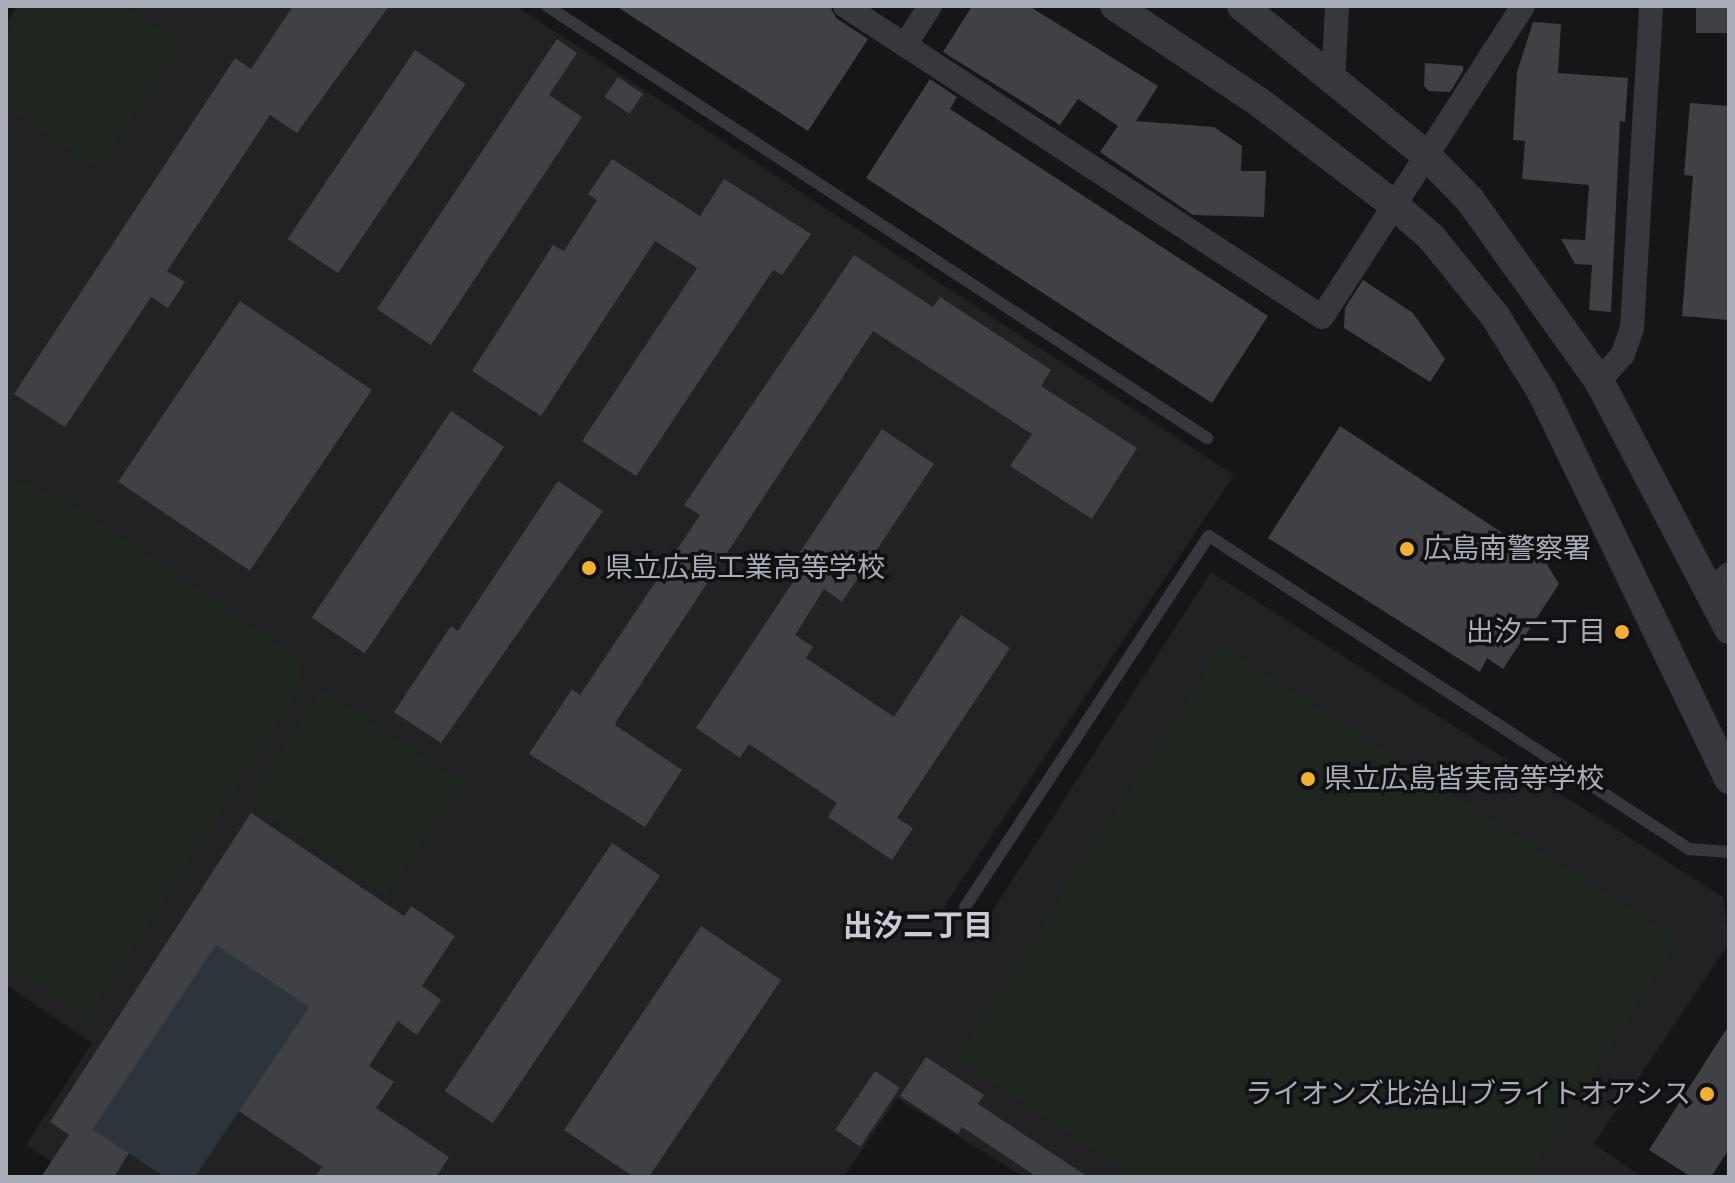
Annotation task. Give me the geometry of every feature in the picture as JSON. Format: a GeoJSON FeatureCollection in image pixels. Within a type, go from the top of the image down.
{"type":"FeatureCollection","features":[{"type":"Feature","properties":{"kind":"street"},"geometry":{"type":"LineString","coordinates":[[845,6],[1322,317],[1523,6]]}},
{"type":"Feature","properties":{"kind":"street"},"geometry":{"type":"LineString","coordinates":[[905,45],[930,6]]}},
{"type":"Feature","properties":{"kind":"street"},"geometry":{"type":"LineString","coordinates":[[1115,6],[1259,102],[1393,204],[1431,237],[1495,316],[1542,392],[1729,779]]}},
{"type":"Feature","properties":{"kind":"street"},"geometry":{"type":"LineString","coordinates":[[1242,6],[1426,155],[1536,284],[1599,381],[1720,583],[1729,629]]}},
{"type":"Feature","properties":{"kind":"street"},"geometry":{"type":"LineString","coordinates":[[1333,81],[1337,6]]}},
{"type":"Feature","properties":{"kind":"street"},"geometry":{"type":"LineString","coordinates":[[1599,381],[1623,354],[1632,328],[1651,6]]}},
{"type":"Feature","properties":{"kind":"lane"},"geometry":{"type":"LineString","coordinates":[[547,6],[1207,438]]}},
{"type":"Feature","properties":{"kind":"lane"},"geometry":{"type":"LineString","coordinates":[[965,907],[1209,536],[1689,849],[1729,852]]}},
{"type":"Feature","properties":{"kind":"shaded area","name":"県立広島工業高等学校"},"geometry":{"type":"Polygon","coordinates":[[[17,6],[516,6],[1234,475],[944,907],[980,930],[1211,572],[1723,897],[1729,943],[1594,1144],[1643,1177],[1023,1177],[897,1098],[844,1177],[74,1177],[26,1145],[92,1043],[6,985],[6,23],[17,6]]]}},
{"type":"Feature","properties":{"kind":"shaded area"},"geometry":{"type":"Polygon","coordinates":[[[26,6],[124,6],[182,45],[98,169],[6,108],[6,36],[26,6]]]}},
{"type":"Feature","properties":{"kind":"shaded area"},"geometry":{"type":"Polygon","coordinates":[[[6,477],[58,495],[301,659],[298,693],[87,1019],[6,965],[6,477]]]}},
{"type":"Feature","properties":{"kind":"shaded area"},"geometry":{"type":"Polygon","coordinates":[[[1222,646],[1679,940],[1527,1177],[1136,1177],[956,1060],[1222,646]]]}},
{"type":"Feature","properties":{"kind":"shaded area"},"geometry":{"type":"Polygon","coordinates":[[[322,689],[462,784],[386,896],[246,802],[322,689]]]}},
{"type":"Feature","properties":{"kind":"shaded area"},"geometry":{"type":"Polygon","coordinates":[[[216,945],[309,1007],[195,1177],[165,1177],[93,1129],[216,945]]]}},
{"type":"Feature","properties":{"kind":"building"},"geometry":{"type":"Polygon","coordinates":[[[293,6],[389,6],[297,133],[270,115],[167,271],[185,282],[168,308],[151,297],[65,427],[14,394],[235,58],[251,69],[293,6]]]}},
{"type":"Feature","properties":{"kind":"building"},"geometry":{"type":"Polygon","coordinates":[[[616,6],[830,6],[836,18],[868,39],[808,131],[616,6]]]}},
{"type":"Feature","properties":{"kind":"building"},"geometry":{"type":"Polygon","coordinates":[[[972,6],[1029,6],[1158,86],[1136,121],[1214,127],[1242,146],[1241,171],[1266,171],[1264,217],[1193,215],[1100,152],[1118,126],[1078,99],[1060,125],[943,52],[972,6]]]}},
{"type":"Feature","properties":{"kind":"building"},"geometry":{"type":"Polygon","coordinates":[[[1696,6],[1729,6],[1729,33],[1696,33],[1696,6]]]}},
{"type":"Feature","properties":{"kind":"building"},"geometry":{"type":"Polygon","coordinates":[[[1533,22],[1561,24],[1558,73],[1628,78],[1625,122],[1620,121],[1611,312],[1589,310],[1592,265],[1575,264],[1561,239],[1585,240],[1589,185],[1522,179],[1525,141],[1513,140],[1517,72],[1533,22]]]}},
{"type":"Feature","properties":{"kind":"building"},"geometry":{"type":"Polygon","coordinates":[[[557,39],[577,53],[549,95],[582,117],[431,345],[377,309],[557,39]]]}},
{"type":"Feature","properties":{"kind":"building"},"geometry":{"type":"Polygon","coordinates":[[[415,50],[466,84],[338,273],[288,239],[415,50]]]}},
{"type":"Feature","properties":{"kind":"building"},"geometry":{"type":"Polygon","coordinates":[[[1425,63],[1463,66],[1463,71],[1450,92],[1429,91],[1424,86],[1425,63]]]}},
{"type":"Feature","properties":{"kind":"building"},"geometry":{"type":"Polygon","coordinates":[[[618,77],[643,94],[629,114],[605,97],[618,77]]]}},
{"type":"Feature","properties":{"kind":"building"},"geometry":{"type":"Polygon","coordinates":[[[930,79],[957,97],[950,109],[1268,316],[1212,403],[866,178],[930,79]]]}},
{"type":"Feature","properties":{"kind":"building"},"geometry":{"type":"Polygon","coordinates":[[[1690,103],[1729,106],[1729,320],[1682,316],[1693,176],[1684,175],[1690,103]]]}},
{"type":"Feature","properties":{"kind":"building"},"geometry":{"type":"Polygon","coordinates":[[[612,159],[700,216],[724,179],[811,234],[782,275],[773,270],[636,476],[582,441],[697,268],[655,241],[541,416],[472,371],[553,245],[564,251],[597,200],[588,194],[612,159]]]}},
{"type":"Feature","properties":{"kind":"building"},"geometry":{"type":"Polygon","coordinates":[[[854,255],[933,307],[940,297],[1051,370],[1041,386],[1137,448],[1092,519],[1010,466],[1032,434],[873,331],[617,720],[615,725],[682,770],[645,827],[529,754],[572,689],[580,695],[700,515],[684,505],[854,255]]]}},
{"type":"Feature","properties":{"kind":"building"},"geometry":{"type":"Polygon","coordinates":[[[1363,280],[1413,313],[1445,359],[1430,382],[1344,328],[1345,308],[1363,280]]]}},
{"type":"Feature","properties":{"kind":"building"},"geometry":{"type":"Polygon","coordinates":[[[240,301],[372,390],[250,571],[118,482],[240,301]]]}},
{"type":"Feature","properties":{"kind":"building"},"geometry":{"type":"Polygon","coordinates":[[[451,411],[504,447],[365,653],[312,617],[451,411]]]}},
{"type":"Feature","properties":{"kind":"building","name":"広島南警察署"},"geometry":{"type":"Polygon","coordinates":[[[1340,426],[1545,561],[1559,584],[1503,669],[1487,658],[1480,672],[1268,538],[1340,426]]]}},
{"type":"Feature","properties":{"kind":"building"},"geometry":{"type":"Polygon","coordinates":[[[882,429],[934,464],[842,602],[824,589],[795,635],[813,647],[806,658],[894,717],[961,615],[1010,648],[897,818],[913,828],[892,860],[828,817],[837,803],[749,744],[740,758],[696,728],[799,573],[790,567],[882,429]]]}},
{"type":"Feature","properties":{"kind":"building"},"geometry":{"type":"Polygon","coordinates":[[[558,481],[603,511],[441,743],[394,712],[451,626],[458,631],[558,481]]]}},
{"type":"Feature","properties":{"kind":"building"},"geometry":{"type":"Polygon","coordinates":[[[251,813],[404,916],[411,906],[455,936],[422,986],[441,1000],[417,1035],[398,1021],[369,1066],[394,1082],[376,1108],[449,1157],[436,1177],[315,1177],[322,1167],[239,1111],[309,1007],[216,945],[93,1129],[129,1153],[114,1177],[41,1177],[69,1135],[50,1122],[251,813]]]}},
{"type":"Feature","properties":{"kind":"building"},"geometry":{"type":"Polygon","coordinates":[[[612,843],[660,875],[493,1123],[445,1091],[612,843]]]}},
{"type":"Feature","properties":{"kind":"building"},"geometry":{"type":"Polygon","coordinates":[[[701,926],[781,980],[649,1177],[634,1177],[564,1130],[701,926]]]}},
{"type":"Feature","properties":{"kind":"building","name":"ライオンズ比治山ブライトオアシス"},"geometry":{"type":"Polygon","coordinates":[[[1729,1025],[1729,1149],[1711,1177],[1691,1177],[1649,1150],[1729,1025]]]}},
{"type":"Feature","properties":{"kind":"building"},"geometry":{"type":"Polygon","coordinates":[[[926,1057],[984,1095],[978,1104],[1088,1177],[1037,1177],[962,1127],[958,1134],[900,1096],[926,1057]]]}},
{"type":"Feature","properties":{"kind":"building"},"geometry":{"type":"Polygon","coordinates":[[[875,1071],[900,1088],[860,1147],[835,1130],[875,1071]]]}},
{"type":"Feature","properties":{"kind":"place","name":"広島南警察署"},"geometry":{"type":"Point","coordinates":[1407,549]}},
{"type":"Feature","properties":{"kind":"place","name":"県立広島工業高等学校"},"geometry":{"type":"Point","coordinates":[589,568]}},
{"type":"Feature","properties":{"kind":"place","name":"出汐二丁目"},"geometry":{"type":"Point","coordinates":[1622,632]}},
{"type":"Feature","properties":{"kind":"place","name":"県立広島皆実高等学校"},"geometry":{"type":"Point","coordinates":[1308,779]}},
{"type":"Feature","properties":{"kind":"place","name":"ライオンズ比治山ブライトオアシス"},"geometry":{"type":"Point","coordinates":[1707,1094]}},
{"type":"Feature","properties":{"kind":"district","name":"出汐二丁目"},"geometry":{"type":"Point","coordinates":[918,927]}}]}
